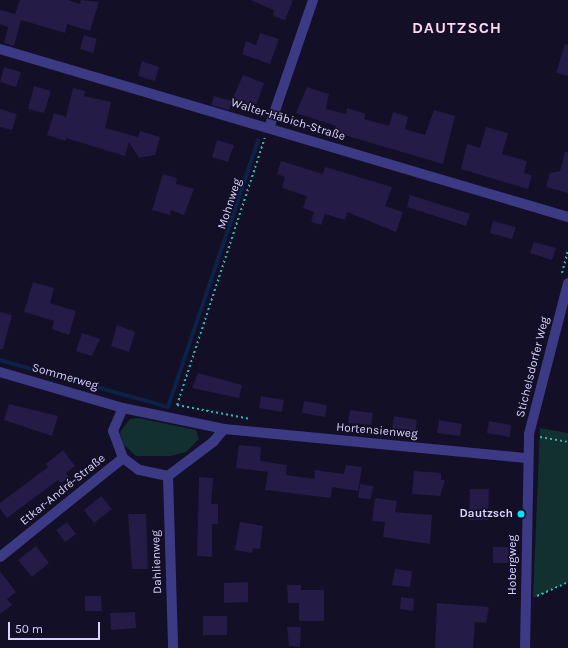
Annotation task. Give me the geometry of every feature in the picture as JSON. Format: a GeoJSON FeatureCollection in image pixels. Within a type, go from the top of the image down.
{"type":"FeatureCollection","features":[{"type":"Feature","properties":{"kind":"street"},"geometry":{"type":"LineString","coordinates":[[269,128],[313,0]]}},
{"type":"Feature","properties":{"kind":"street","name":"Walter-Häbich-Straße"},"geometry":{"type":"LineString","coordinates":[[0,49],[568,217]]}},
{"type":"Feature","properties":{"kind":"street","name":"Stichelsdorfer Weg"},"geometry":{"type":"LineString","coordinates":[[527,458],[530,434],[564,282]]}},
{"type":"Feature","properties":{"kind":"street","name":"Sommerweg"},"geometry":{"type":"LineString","coordinates":[[0,372],[122,408],[173,416]]}},
{"type":"Feature","properties":{"kind":"street"},"geometry":{"type":"LineString","coordinates":[[122,408],[113,431],[123,458],[139,470],[168,476],[213,442],[224,429]]}},
{"type":"Feature","properties":{"kind":"street","name":"Hortensienweg"},"geometry":{"type":"LineString","coordinates":[[173,416],[224,429],[527,458]]}},
{"type":"Feature","properties":{"kind":"street","name":"Etkar-André-Straße"},"geometry":{"type":"LineString","coordinates":[[0,557],[123,458]]}},
{"type":"Feature","properties":{"kind":"street","name":"Hobergweg"},"geometry":{"type":"LineString","coordinates":[[526,648],[527,458]]}},
{"type":"Feature","properties":{"kind":"street","name":"Dahlienweg"},"geometry":{"type":"LineString","coordinates":[[168,476],[173,648]]}},
{"type":"Feature","properties":{"kind":"path","name":"Mohnweg"},"geometry":{"type":"LineString","coordinates":[[173,416],[269,128]]}},
{"type":"Feature","properties":{"kind":"path"},"geometry":{"type":"LineString","coordinates":[[564,282],[568,251]]}},
{"type":"Feature","properties":{"kind":"path"},"geometry":{"type":"LineString","coordinates":[[177,405],[256,420]]}},
{"type":"Feature","properties":{"kind":"path"},"geometry":{"type":"LineString","coordinates":[[530,434],[568,442]]}},
{"type":"Feature","properties":{"kind":"path"},"geometry":{"type":"LineString","coordinates":[[526,602],[568,582]]}},
{"type":"Feature","properties":{"kind":"green space"},"geometry":{"type":"Polygon","coordinates":[[[138,418],[196,430],[199,439],[186,452],[170,456],[136,456],[123,444],[120,432],[130,419],[138,418]]]}},
{"type":"Feature","properties":{"kind":"green space"},"geometry":{"type":"Polygon","coordinates":[[[540,428],[568,433],[568,583],[533,598],[540,428]]]}},
{"type":"Feature","properties":{"kind":"building"},"geometry":{"type":"Polygon","coordinates":[[[20,0],[68,0],[80,4],[81,0],[99,2],[90,31],[67,24],[65,33],[21,20],[14,46],[4,43],[8,27],[0,24],[0,10],[15,14],[20,0]]]}},
{"type":"Feature","properties":{"kind":"building"},"geometry":{"type":"Polygon","coordinates":[[[250,0],[293,0],[285,20],[273,16],[274,10],[250,0]]]}},
{"type":"Feature","properties":{"kind":"building"},"geometry":{"type":"Polygon","coordinates":[[[260,33],[279,39],[270,64],[242,54],[246,41],[256,45],[260,33]]]}},
{"type":"Feature","properties":{"kind":"building"},"geometry":{"type":"Polygon","coordinates":[[[84,35],[97,39],[93,53],[80,49],[84,35]]]}},
{"type":"Feature","properties":{"kind":"building"},"geometry":{"type":"Polygon","coordinates":[[[565,44],[568,45],[568,76],[556,73],[565,44]]]}},
{"type":"Feature","properties":{"kind":"building"},"geometry":{"type":"Polygon","coordinates":[[[142,61],[159,67],[155,81],[138,76],[142,61]]]}},
{"type":"Feature","properties":{"kind":"building"},"geometry":{"type":"Polygon","coordinates":[[[4,67],[21,72],[16,87],[0,82],[4,67]]]}},
{"type":"Feature","properties":{"kind":"building"},"geometry":{"type":"Polygon","coordinates":[[[243,75],[264,83],[255,108],[232,100],[243,75]]]}},
{"type":"Feature","properties":{"kind":"building"},"geometry":{"type":"Polygon","coordinates":[[[34,86],[51,91],[44,113],[28,109],[34,86]]]}},
{"type":"Feature","properties":{"kind":"building"},"geometry":{"type":"Polygon","coordinates":[[[307,87],[329,94],[326,109],[346,114],[347,108],[366,114],[364,119],[389,126],[393,112],[408,117],[405,129],[425,135],[434,110],[455,116],[443,164],[334,132],[336,126],[296,113],[307,87]]]}},
{"type":"Feature","properties":{"kind":"building"},"geometry":{"type":"Polygon","coordinates":[[[73,88],[85,91],[84,96],[111,102],[105,128],[138,137],[140,131],[160,137],[155,155],[139,158],[129,142],[125,156],[66,138],[65,141],[47,135],[54,113],[66,117],[73,88]]]}},
{"type":"Feature","properties":{"kind":"building"},"geometry":{"type":"Polygon","coordinates":[[[214,96],[232,101],[229,110],[211,105],[214,96]]]}},
{"type":"Feature","properties":{"kind":"building"},"geometry":{"type":"Polygon","coordinates":[[[0,109],[17,114],[12,130],[0,127],[0,109]]]}},
{"type":"Feature","properties":{"kind":"building"},"geometry":{"type":"Polygon","coordinates":[[[486,127],[508,133],[502,154],[527,161],[524,173],[532,175],[528,189],[461,169],[467,144],[480,148],[486,127]]]}},
{"type":"Feature","properties":{"kind":"building"},"geometry":{"type":"Polygon","coordinates":[[[217,140],[234,145],[228,162],[212,157],[217,140]]]}},
{"type":"Feature","properties":{"kind":"building"},"geometry":{"type":"Polygon","coordinates":[[[565,152],[568,152],[568,193],[546,187],[550,173],[560,171],[565,152]]]}},
{"type":"Feature","properties":{"kind":"building"},"geometry":{"type":"Polygon","coordinates":[[[281,161],[323,174],[325,167],[392,187],[385,206],[403,212],[396,232],[347,212],[345,220],[325,214],[321,225],[311,222],[314,212],[303,208],[307,196],[282,188],[285,177],[277,174],[281,161]]]}},
{"type":"Feature","properties":{"kind":"building"},"geometry":{"type":"Polygon","coordinates":[[[163,174],[177,178],[176,184],[194,189],[184,215],[171,210],[170,215],[152,210],[163,174]]]}},
{"type":"Feature","properties":{"kind":"building"},"geometry":{"type":"Polygon","coordinates":[[[410,195],[470,214],[466,226],[407,207],[410,195]]]}},
{"type":"Feature","properties":{"kind":"building"},"geometry":{"type":"Polygon","coordinates":[[[493,221],[516,227],[512,239],[490,233],[493,221]]]}},
{"type":"Feature","properties":{"kind":"building"},"geometry":{"type":"Polygon","coordinates":[[[534,242],[556,248],[552,260],[530,253],[534,242]]]}},
{"type":"Feature","properties":{"kind":"building"},"geometry":{"type":"Polygon","coordinates":[[[33,282],[54,288],[50,303],[76,311],[69,335],[52,329],[54,321],[24,312],[33,282]]]}},
{"type":"Feature","properties":{"kind":"building"},"geometry":{"type":"Polygon","coordinates":[[[0,312],[12,315],[3,349],[0,349],[0,312]]]}},
{"type":"Feature","properties":{"kind":"building"},"geometry":{"type":"Polygon","coordinates":[[[117,325],[135,332],[129,352],[111,346],[117,325]]]}},
{"type":"Feature","properties":{"kind":"building"},"geometry":{"type":"Polygon","coordinates":[[[82,333],[100,339],[92,356],[76,351],[82,333]]]}},
{"type":"Feature","properties":{"kind":"building"},"geometry":{"type":"Polygon","coordinates":[[[198,373],[242,385],[239,398],[192,388],[198,373]]]}},
{"type":"Feature","properties":{"kind":"building"},"geometry":{"type":"Polygon","coordinates":[[[261,396],[284,400],[282,412],[259,408],[261,396]]]}},
{"type":"Feature","properties":{"kind":"building"},"geometry":{"type":"Polygon","coordinates":[[[304,401],[327,405],[325,417],[302,413],[304,401]]]}},
{"type":"Feature","properties":{"kind":"building"},"geometry":{"type":"Polygon","coordinates":[[[9,404],[58,416],[52,436],[4,420],[9,404]]]}},
{"type":"Feature","properties":{"kind":"building"},"geometry":{"type":"Polygon","coordinates":[[[350,410],[373,413],[371,425],[348,423],[350,410]]]}},
{"type":"Feature","properties":{"kind":"building"},"geometry":{"type":"Polygon","coordinates":[[[394,416],[417,420],[415,432],[392,429],[394,416]]]}},
{"type":"Feature","properties":{"kind":"building"},"geometry":{"type":"Polygon","coordinates":[[[439,420],[462,424],[460,436],[437,433],[439,420]]]}},
{"type":"Feature","properties":{"kind":"building"},"geometry":{"type":"Polygon","coordinates":[[[489,421],[511,425],[510,437],[487,433],[489,421]]]}},
{"type":"Feature","properties":{"kind":"building"},"geometry":{"type":"Polygon","coordinates":[[[239,445],[261,447],[260,461],[287,465],[286,475],[314,479],[315,470],[344,474],[346,465],[362,467],[358,491],[332,487],[331,498],[265,490],[268,472],[236,468],[239,445]]]}},
{"type":"Feature","properties":{"kind":"building"},"geometry":{"type":"Polygon","coordinates":[[[63,450],[75,466],[66,473],[69,477],[61,483],[58,480],[7,518],[0,509],[0,503],[48,467],[46,464],[63,450]]]}},
{"type":"Feature","properties":{"kind":"building"},"geometry":{"type":"Polygon","coordinates":[[[414,471],[441,473],[441,480],[445,480],[440,496],[412,494],[414,471]]]}},
{"type":"Feature","properties":{"kind":"building"},"geometry":{"type":"Polygon","coordinates":[[[199,477],[213,478],[211,504],[218,504],[218,524],[212,524],[212,557],[197,556],[199,477]]]}},
{"type":"Feature","properties":{"kind":"building"},"geometry":{"type":"Polygon","coordinates":[[[360,484],[373,486],[371,499],[358,498],[360,484]]]}},
{"type":"Feature","properties":{"kind":"building"},"geometry":{"type":"Polygon","coordinates":[[[470,489],[489,489],[488,520],[469,520],[470,489]]]}},
{"type":"Feature","properties":{"kind":"building"},"geometry":{"type":"Polygon","coordinates":[[[101,496],[112,509],[94,523],[84,510],[101,496]]]}},
{"type":"Feature","properties":{"kind":"building"},"geometry":{"type":"Polygon","coordinates":[[[375,498],[397,501],[395,512],[432,515],[430,544],[383,537],[385,522],[372,521],[375,498]]]}},
{"type":"Feature","properties":{"kind":"building"},"geometry":{"type":"Polygon","coordinates":[[[128,514],[146,514],[148,569],[132,569],[128,514]]]}},
{"type":"Feature","properties":{"kind":"building"},"geometry":{"type":"Polygon","coordinates":[[[67,522],[76,534],[65,542],[56,530],[67,522]]]}},
{"type":"Feature","properties":{"kind":"building"},"geometry":{"type":"Polygon","coordinates":[[[240,522],[263,526],[260,549],[253,548],[252,553],[235,550],[240,522]]]}},
{"type":"Feature","properties":{"kind":"building"},"geometry":{"type":"Polygon","coordinates":[[[36,546],[49,563],[32,577],[18,560],[36,546]]]}},
{"type":"Feature","properties":{"kind":"building"},"geometry":{"type":"Polygon","coordinates":[[[493,547],[510,547],[509,563],[493,563],[493,547]]]}},
{"type":"Feature","properties":{"kind":"building"},"geometry":{"type":"Polygon","coordinates":[[[395,569],[412,571],[410,587],[392,585],[395,569]]]}},
{"type":"Feature","properties":{"kind":"building"},"geometry":{"type":"Polygon","coordinates":[[[0,571],[16,592],[7,599],[12,605],[0,614],[0,571]]]}},
{"type":"Feature","properties":{"kind":"building"},"geometry":{"type":"Polygon","coordinates":[[[248,582],[248,602],[224,603],[224,583],[248,582]]]}},
{"type":"Feature","properties":{"kind":"building"},"geometry":{"type":"Polygon","coordinates":[[[287,585],[301,585],[301,590],[324,590],[324,621],[299,621],[299,603],[288,603],[287,585]]]}},
{"type":"Feature","properties":{"kind":"building"},"geometry":{"type":"Polygon","coordinates":[[[85,596],[101,596],[102,611],[85,611],[85,596]]]}},
{"type":"Feature","properties":{"kind":"building"},"geometry":{"type":"Polygon","coordinates":[[[401,597],[414,599],[413,611],[400,609],[401,597]]]}},
{"type":"Feature","properties":{"kind":"building"},"geometry":{"type":"Polygon","coordinates":[[[437,603],[489,607],[486,623],[475,622],[473,648],[435,648],[437,603]]]}},
{"type":"Feature","properties":{"kind":"building"},"geometry":{"type":"Polygon","coordinates":[[[135,612],[136,628],[111,630],[110,613],[135,612]]]}},
{"type":"Feature","properties":{"kind":"building"},"geometry":{"type":"Polygon","coordinates":[[[203,616],[227,616],[227,635],[203,635],[203,616]]]}},
{"type":"Feature","properties":{"kind":"building"},"geometry":{"type":"Polygon","coordinates":[[[287,627],[301,627],[300,647],[289,646],[287,627]]]}},
{"type":"Feature","properties":{"kind":"waterway"},"geometry":{"type":"LineString","coordinates":[[0,360],[168,407],[258,141]]}},
{"type":"Feature","properties":{"kind":"place","name":"Dautzsch"},"geometry":{"type":"Point","coordinates":[521,514]}},
{"type":"Feature","properties":{"kind":"district","name":"DAUTZSCH"},"geometry":{"type":"Point","coordinates":[457,28]}}]}
